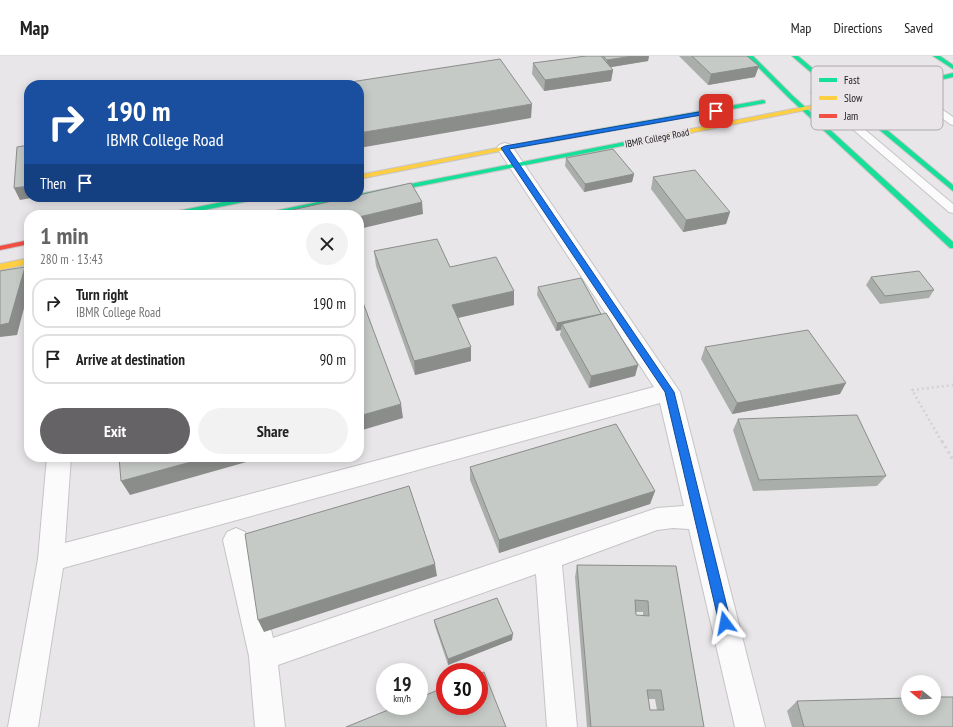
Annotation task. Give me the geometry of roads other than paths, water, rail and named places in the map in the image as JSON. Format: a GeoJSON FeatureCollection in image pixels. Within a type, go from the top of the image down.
{"type":"FeatureCollection","features":[{"type":"Feature","properties":{"kind":"main road"},"geometry":{"type":"LineString","coordinates":[[750,56],[783,99],[804,110],[811,116]]}},
{"type":"Feature","properties":{"kind":"main road"},"geometry":{"type":"LineString","coordinates":[[795,56],[811,70]]}},
{"type":"Feature","properties":{"kind":"main road"},"geometry":{"type":"LineString","coordinates":[[936,56],[951,65]]}},
{"type":"Feature","properties":{"kind":"main road","name":"IBMR College Road"},"geometry":{"type":"LineString","coordinates":[[943,78],[953,75]]}},
{"type":"Feature","properties":{"kind":"main road","name":"IBMR College Road"},"geometry":{"type":"LineString","coordinates":[[364,195],[510,156],[811,93]]}},
{"type":"Feature","properties":{"kind":"main road","name":"IBMR College Road"},"geometry":{"type":"LineString","coordinates":[[364,176],[510,156],[811,109]]}},
{"type":"Feature","properties":{"kind":"main road"},"geometry":{"type":"LineString","coordinates":[[826,130],[953,246]]}},
{"type":"Feature","properties":{"kind":"main road"},"geometry":{"type":"LineString","coordinates":[[882,130],[953,189]]}},
{"type":"Feature","properties":{"kind":"main road"},"geometry":{"type":"LineString","coordinates":[[193,210],[233,202]]}},
{"type":"Feature","properties":{"kind":"main road"},"geometry":{"type":"LineString","coordinates":[[289,210],[329,202]]}},
{"type":"Feature","properties":{"kind":"main road"},"geometry":{"type":"LineString","coordinates":[[0,248],[24,243]]}},
{"type":"Feature","properties":{"kind":"main road"},"geometry":{"type":"LineString","coordinates":[[0,267],[24,262]]}},
{"type":"Feature","properties":{"kind":"street"},"geometry":{"type":"LineString","coordinates":[[510,156],[670,392],[750,727]]}},
{"type":"Feature","properties":{"kind":"street"},"geometry":{"type":"LineString","coordinates":[[51,559],[670,392]]}},
{"type":"Feature","properties":{"kind":"street"},"geometry":{"type":"LineString","coordinates":[[23,727],[51,559],[59,462]]}},
{"type":"Feature","properties":{"kind":"street"},"geometry":{"type":"LineString","coordinates":[[263,656],[667,516],[700,519]]}},
{"type":"Feature","properties":{"kind":"street"},"geometry":{"type":"LineString","coordinates":[[236,540],[263,656],[270,727]]}},
{"type":"Feature","properties":{"kind":"street"},"geometry":{"type":"LineString","coordinates":[[548,558],[562,727]]}},
{"type":"Feature","properties":{"kind":"lane"},"geometry":{"type":"LineString","coordinates":[[943,115],[953,122]]}},
{"type":"Feature","properties":{"kind":"lane"},"geometry":{"type":"LineString","coordinates":[[859,130],[953,210]]}}]}
